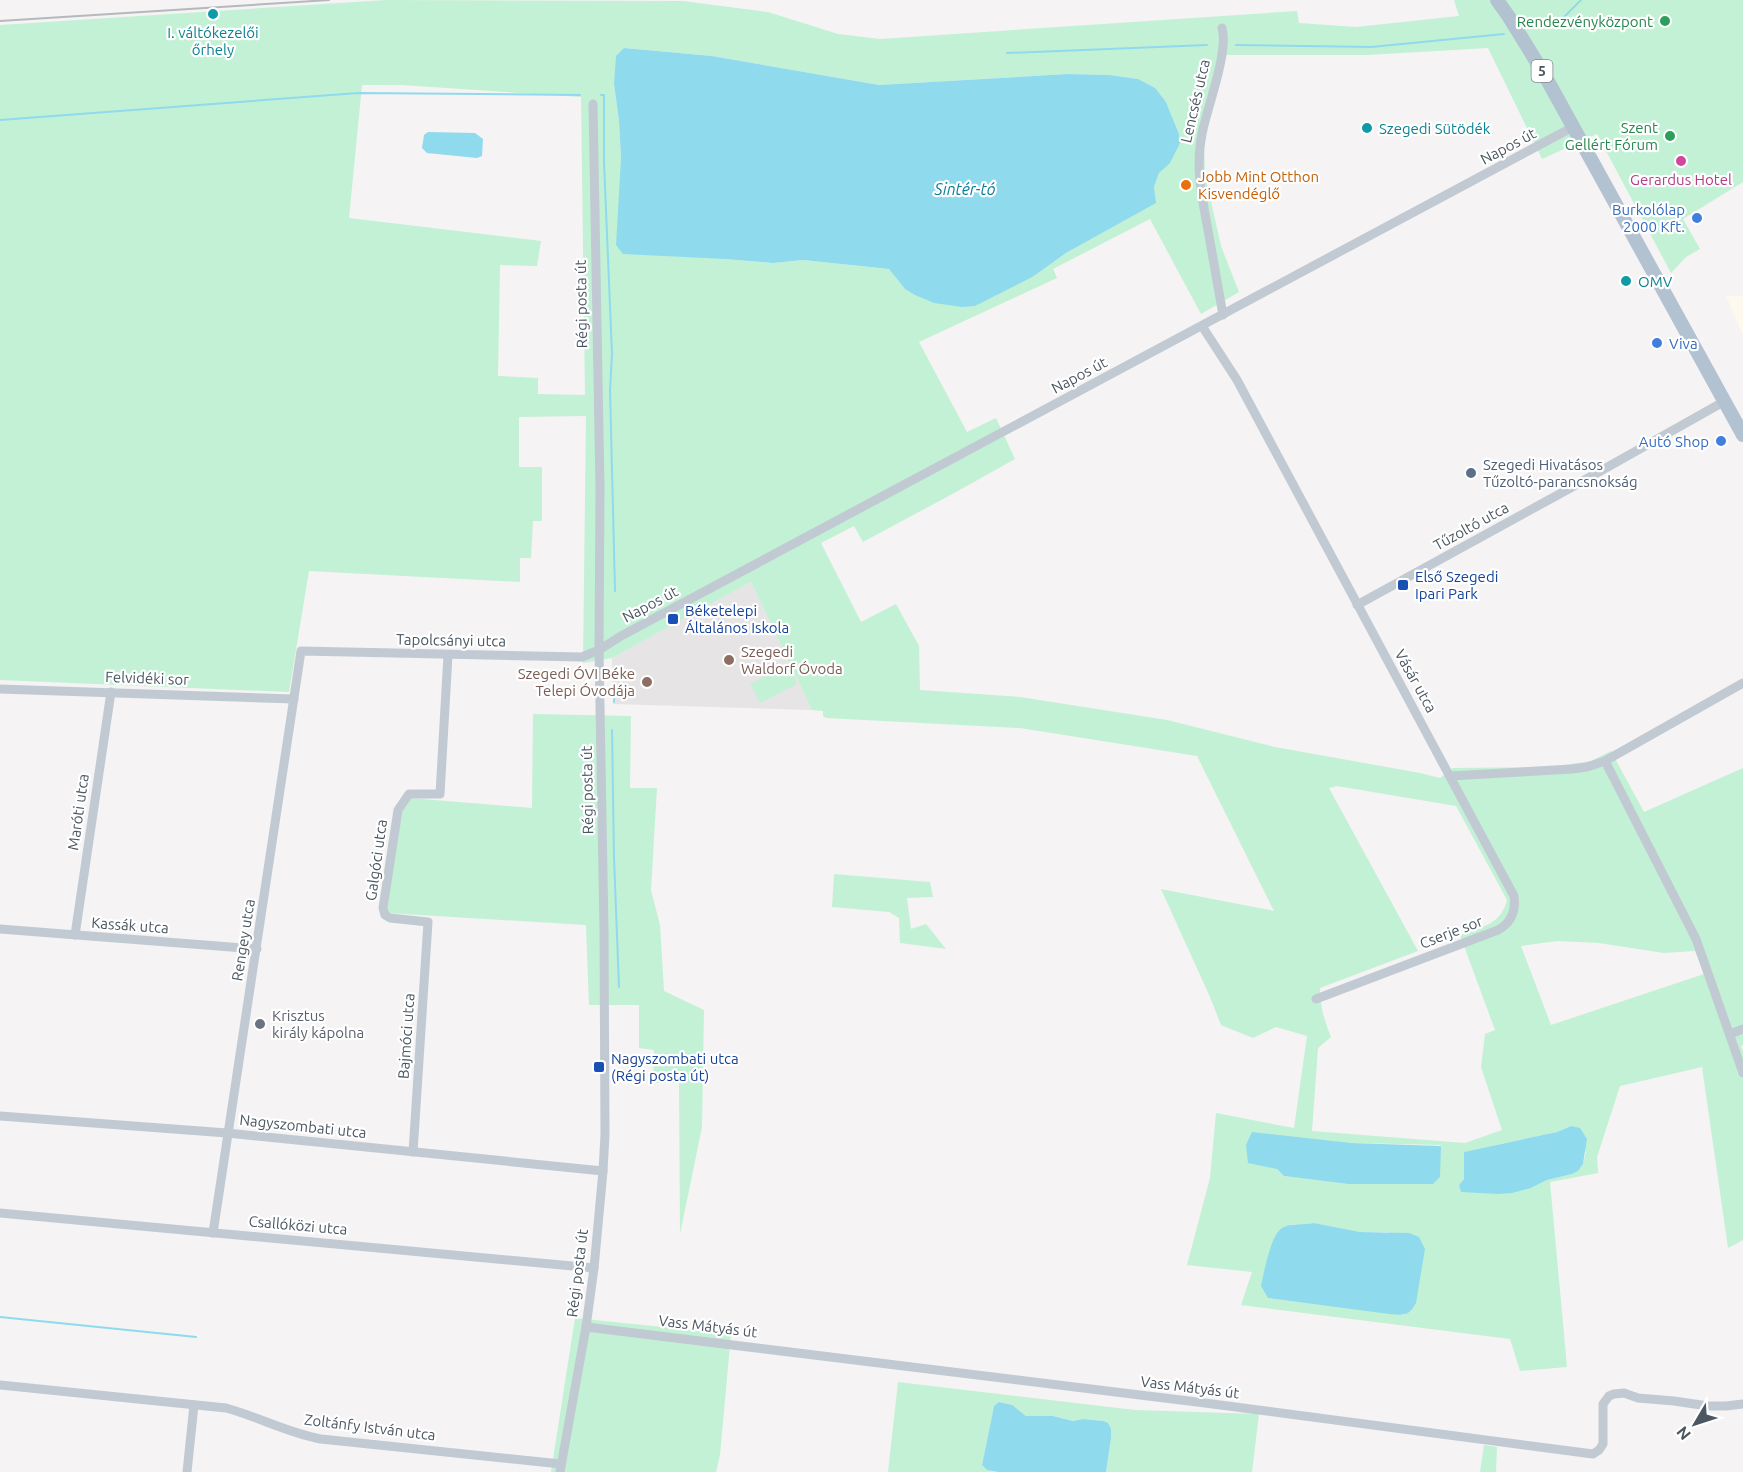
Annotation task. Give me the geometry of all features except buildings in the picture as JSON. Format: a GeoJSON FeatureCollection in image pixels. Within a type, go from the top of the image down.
{"type":"FeatureCollection","features":[{"type":"Feature","properties":{"kind":"main road","name":"5"},"geometry":{"type":"LineString","coordinates":[[1497,0],[1544,74],[1743,435]]}},
{"type":"Feature","properties":{"kind":"street","name":"Lencsés utca"},"geometry":{"type":"LineString","coordinates":[[1223,32],[1220,60],[1200,145],[1198,174],[1223,315]]}},
{"type":"Feature","properties":{"kind":"street","name":"Régi posta út"},"geometry":{"type":"LineString","coordinates":[[561,1468],[594,1268],[605,1135],[599,650],[600,487],[592,104]]}},
{"type":"Feature","properties":{"kind":"street","name":"Napos út"},"geometry":{"type":"LineString","coordinates":[[599,650],[621,636],[1573,127]]}},
{"type":"Feature","properties":{"kind":"street","name":"Vásár utca"},"geometry":{"type":"LineString","coordinates":[[1202,326],[1237,380],[1450,776]]}},
{"type":"Feature","properties":{"kind":"street","name":"Tűzoltó utca"},"geometry":{"type":"LineString","coordinates":[[1357,605],[1725,401]]}},
{"type":"Feature","properties":{"kind":"street","name":"Tapolcsányi utca"},"geometry":{"type":"LineString","coordinates":[[301,651],[582,657],[599,650]]}},
{"type":"Feature","properties":{"kind":"street","name":"Rengey utca"},"geometry":{"type":"LineString","coordinates":[[213,1233],[301,651]]}},
{"type":"Feature","properties":{"kind":"street","name":"Galgóci utca"},"geometry":{"type":"LineString","coordinates":[[428,922],[390,918],[385,915],[383,908],[398,810],[409,794],[440,794],[448,655]]}},
{"type":"Feature","properties":{"kind":"street"},"geometry":{"type":"LineString","coordinates":[[1450,776],[1587,767],[1605,760],[1743,683]]}},
{"type":"Feature","properties":{"kind":"street","name":"Felvidéki sor"},"geometry":{"type":"LineString","coordinates":[[0,689],[294,699]]}},
{"type":"Feature","properties":{"kind":"street","name":"Maróti utca"},"geometry":{"type":"LineString","coordinates":[[75,935],[111,692]]}},
{"type":"Feature","properties":{"kind":"street"},"geometry":{"type":"LineString","coordinates":[[1605,760],[1696,939],[1743,1073]]}},
{"type":"Feature","properties":{"kind":"street","name":"Cserje sor"},"geometry":{"type":"LineString","coordinates":[[1316,999],[1498,930],[1510,920],[1515,906],[1512,891],[1450,776]]}},
{"type":"Feature","properties":{"kind":"street","name":"Bajmóci utca"},"geometry":{"type":"LineString","coordinates":[[413,1152],[428,922]]}},
{"type":"Feature","properties":{"kind":"street","name":"Kassák utca"},"geometry":{"type":"LineString","coordinates":[[0,929],[257,949]]}},
{"type":"Feature","properties":{"kind":"street"},"geometry":{"type":"LineString","coordinates":[[1730,1034],[1743,1029]]}},
{"type":"Feature","properties":{"kind":"street","name":"Nagyszombati utca"},"geometry":{"type":"LineString","coordinates":[[0,1116],[227,1133],[603,1171]]}},
{"type":"Feature","properties":{"kind":"street","name":"Csallóközi utca"},"geometry":{"type":"LineString","coordinates":[[0,1213],[594,1268]]}},
{"type":"Feature","properties":{"kind":"street","name":"Vass Mátyás út"},"geometry":{"type":"LineString","coordinates":[[586,1327],[1205,1403],[1593,1454],[1603,1444],[1603,1404],[1614,1394],[1708,1406],[1743,1404]]}},
{"type":"Feature","properties":{"kind":"street","name":"Zoltánfy István utca"},"geometry":{"type":"LineString","coordinates":[[0,1385],[226,1408],[248,1414],[290,1432],[321,1439],[561,1468]]}},
{"type":"Feature","properties":{"kind":"street"},"geometry":{"type":"LineString","coordinates":[[187,1472],[194,1405]]}},
{"type":"Feature","properties":{"kind":"shaded area"},"geometry":{"type":"Polygon","coordinates":[[[1726,296],[1743,296],[1743,335],[1726,296]]]}},
{"type":"Feature","properties":{"kind":"shaded area","name":"Szegedi Waldorf Óvoda"},"geometry":{"type":"Polygon","coordinates":[[[751,582],[812,710],[613,704],[612,658],[751,582]]]}},
{"type":"Feature","properties":{"kind":"green space"},"geometry":{"type":"Polygon","coordinates":[[[386,0],[683,1],[768,12],[838,34],[880,39],[1297,11],[1299,23],[1356,27],[1459,16],[1454,0],[1743,0],[1743,182],[1683,219],[1700,249],[1686,257],[1671,273],[1597,134],[1542,159],[1488,48],[1367,55],[1224,55],[1204,141],[1205,175],[1221,246],[1239,292],[1201,314],[1150,219],[1053,269],[1057,278],[919,342],[967,432],[996,418],[1015,459],[863,542],[854,526],[821,543],[861,622],[896,604],[919,646],[920,690],[1020,697],[1167,720],[1275,747],[1440,778],[1453,768],[1550,767],[1591,761],[1611,751],[1644,812],[1743,768],[1743,1045],[1741,1046],[1743,1051],[1743,1240],[1728,1248],[1702,1067],[1620,1086],[1597,1157],[1598,1173],[1550,1182],[1567,1367],[1520,1371],[1510,1339],[1241,1305],[1252,1272],[1187,1265],[1210,1178],[1216,1113],[1294,1128],[1307,1036],[1276,1027],[1253,1038],[1221,1025],[1161,889],[1274,911],[1197,756],[1020,728],[826,718],[823,716],[823,711],[812,710],[751,582],[612,658],[583,663],[586,416],[519,417],[519,467],[542,467],[542,521],[533,521],[531,558],[520,558],[520,582],[309,571],[289,692],[0,680],[0,25],[386,0]],[[624,48],[614,84],[621,158],[725,259],[773,263],[803,260],[889,269],[905,289],[1034,276],[1066,253],[1155,203],[1154,187],[1159,173],[1180,143],[1179,134],[1166,102],[1138,79],[1110,75],[1068,74],[879,85],[712,56],[624,48]],[[362,85],[349,218],[541,241],[537,266],[500,265],[498,376],[538,378],[538,394],[585,395],[581,97],[401,85],[362,85]],[[1337,786],[1329,788],[1418,951],[1320,988],[1323,1013],[1331,1037],[1318,1048],[1312,1131],[1465,1143],[1502,1130],[1481,1067],[1485,1034],[1495,1030],[1460,935],[1495,920],[1507,900],[1456,806],[1337,786]],[[1557,941],[1521,946],[1551,1025],[1704,974],[1695,951],[1664,953],[1599,943],[1557,941]],[[1571,1126],[1557,1132],[1465,1152],[1464,1179],[1459,1185],[1531,1188],[1547,1180],[1578,1171],[1583,1164],[1586,1152],[1571,1126]],[[1351,1143],[1277,1169],[1284,1176],[1348,1184],[1433,1184],[1441,1145],[1351,1143]],[[1314,1223],[1292,1224],[1268,1298],[1405,1315],[1389,1232],[1360,1232],[1314,1223]]]}},
{"type":"Feature","properties":{"kind":"green space"},"geometry":{"type":"Polygon","coordinates":[[[788,665],[797,684],[760,703],[750,684],[788,665]]]}},
{"type":"Feature","properties":{"kind":"green space"},"geometry":{"type":"Polygon","coordinates":[[[533,714],[631,716],[630,788],[657,788],[651,890],[660,925],[664,991],[704,1010],[702,1127],[680,1234],[679,1083],[653,1083],[654,1050],[639,1048],[639,1005],[589,1005],[586,925],[387,913],[400,812],[410,798],[532,808],[533,714]]]}},
{"type":"Feature","properties":{"kind":"green space"},"geometry":{"type":"Polygon","coordinates":[[[834,874],[930,882],[933,897],[907,898],[911,929],[926,924],[946,949],[900,943],[899,918],[889,912],[832,907],[834,874]]]}},
{"type":"Feature","properties":{"kind":"green space"},"geometry":{"type":"Polygon","coordinates":[[[575,1318],[731,1334],[720,1455],[716,1472],[551,1472],[575,1318]]]}},
{"type":"Feature","properties":{"kind":"green space"},"geometry":{"type":"Polygon","coordinates":[[[898,1382],[1135,1410],[1259,1414],[1252,1472],[1106,1472],[1111,1438],[1103,1421],[1083,1419],[1073,1421],[1053,1416],[1026,1416],[1012,1406],[1000,1402],[994,1406],[982,1465],[987,1470],[998,1472],[888,1472],[898,1382]]]}},
{"type":"Feature","properties":{"kind":"green space"},"geometry":{"type":"Polygon","coordinates":[[[1484,1445],[1497,1447],[1496,1472],[1480,1472],[1484,1445]]]}},
{"type":"Feature","properties":{"kind":"water","name":"Sintér-tó"},"geometry":{"type":"Polygon","coordinates":[[[624,48],[712,56],[879,85],[1068,74],[1110,75],[1138,79],[1155,88],[1166,102],[1179,134],[1180,143],[1170,163],[1159,173],[1154,187],[1156,203],[1066,253],[1034,276],[975,306],[962,307],[934,303],[915,295],[905,289],[889,269],[803,260],[773,263],[623,254],[616,245],[621,158],[614,84],[616,56],[624,48]]]}},
{"type":"Feature","properties":{"kind":"water"},"geometry":{"type":"Polygon","coordinates":[[[428,132],[475,133],[483,139],[482,156],[477,158],[427,153],[422,148],[424,135],[428,132]]]}},
{"type":"Feature","properties":{"kind":"water"},"geometry":{"type":"Polygon","coordinates":[[[1571,1126],[1580,1128],[1587,1139],[1583,1164],[1578,1171],[1512,1193],[1461,1192],[1459,1185],[1464,1179],[1464,1152],[1557,1132],[1571,1126]]]}},
{"type":"Feature","properties":{"kind":"water"},"geometry":{"type":"Polygon","coordinates":[[[1252,1132],[1351,1143],[1441,1146],[1440,1177],[1433,1184],[1348,1184],[1284,1176],[1277,1169],[1248,1163],[1246,1145],[1252,1132]]]}},
{"type":"Feature","properties":{"kind":"water"},"geometry":{"type":"Polygon","coordinates":[[[1314,1223],[1360,1232],[1409,1233],[1419,1237],[1425,1249],[1416,1303],[1411,1311],[1402,1315],[1389,1314],[1268,1298],[1261,1286],[1268,1255],[1278,1232],[1289,1225],[1314,1223]]]}},
{"type":"Feature","properties":{"kind":"water"},"geometry":{"type":"Polygon","coordinates":[[[999,1402],[1012,1405],[1026,1416],[1053,1416],[1073,1421],[1083,1419],[1108,1423],[1111,1438],[1106,1472],[998,1472],[987,1470],[982,1465],[994,1406],[999,1402]]]}},
{"type":"Feature","properties":{"kind":"waterway"},"geometry":{"type":"LineString","coordinates":[[1552,25],[1561,20],[1581,0]]}},
{"type":"Feature","properties":{"kind":"waterway"},"geometry":{"type":"LineString","coordinates":[[1236,45],[1371,47],[1504,34]]}},
{"type":"Feature","properties":{"kind":"waterway"},"geometry":{"type":"LineString","coordinates":[[1007,53],[1207,45]]}},
{"type":"Feature","properties":{"kind":"waterway"},"geometry":{"type":"LineString","coordinates":[[0,120],[358,93],[580,95]]}},
{"type":"Feature","properties":{"kind":"waterway"},"geometry":{"type":"LineString","coordinates":[[601,95],[604,95],[604,162],[612,354],[610,390],[615,591]]}},
{"type":"Feature","properties":{"kind":"waterway"},"geometry":{"type":"LineString","coordinates":[[614,702],[615,667]]}},
{"type":"Feature","properties":{"kind":"waterway"},"geometry":{"type":"LineString","coordinates":[[612,730],[619,987]]}},
{"type":"Feature","properties":{"kind":"waterway"},"geometry":{"type":"LineString","coordinates":[[0,1317],[196,1337]]}},
{"type":"Feature","properties":{"kind":"railway"},"geometry":{"type":"LineString","coordinates":[[0,21],[329,0]]}},
{"type":"Feature","properties":{"kind":"place","name":"I. váltókezelői őrhely"},"geometry":{"type":"Point","coordinates":[213,14]}},
{"type":"Feature","properties":{"kind":"place","name":"Rendezvényközpont"},"geometry":{"type":"Point","coordinates":[1665,21]}},
{"type":"Feature","properties":{"kind":"place","name":"Szegedi Sütödék"},"geometry":{"type":"Point","coordinates":[1367,128]}},
{"type":"Feature","properties":{"kind":"place","name":"Szent Gellért Fórum"},"geometry":{"type":"Point","coordinates":[1670,136]}},
{"type":"Feature","properties":{"kind":"place","name":"Gerardus Hotel"},"geometry":{"type":"Point","coordinates":[1681,161]}},
{"type":"Feature","properties":{"kind":"place","name":"Jobb Mint Otthon Kisvendéglő"},"geometry":{"type":"Point","coordinates":[1186,185]}},
{"type":"Feature","properties":{"kind":"place","name":"Burkolólap 2000 Kft."},"geometry":{"type":"Point","coordinates":[1697,218]}},
{"type":"Feature","properties":{"kind":"place","name":"OMV"},"geometry":{"type":"Point","coordinates":[1626,281]}},
{"type":"Feature","properties":{"kind":"place","name":"Viva"},"geometry":{"type":"Point","coordinates":[1657,343]}},
{"type":"Feature","properties":{"kind":"place","name":"Autó Shop"},"geometry":{"type":"Point","coordinates":[1721,441]}},
{"type":"Feature","properties":{"kind":"place","name":"Szegedi Hivatásos Tűzoltó-parancsnokság"},"geometry":{"type":"Point","coordinates":[1471,473]}},
{"type":"Feature","properties":{"kind":"place","name":"Első Szegedi Ipari Park"},"geometry":{"type":"Point","coordinates":[1403,585]}},
{"type":"Feature","properties":{"kind":"place","name":"Béketelepi Általános Iskola"},"geometry":{"type":"Point","coordinates":[673,619]}},
{"type":"Feature","properties":{"kind":"place","name":"Szegedi Waldorf Óvoda"},"geometry":{"type":"Point","coordinates":[729,660]}},
{"type":"Feature","properties":{"kind":"place","name":"Szegedi ÓVI Béke Telepi Óvodája"},"geometry":{"type":"Point","coordinates":[647,682]}},
{"type":"Feature","properties":{"kind":"place","name":"Krisztus király kápolna"},"geometry":{"type":"Point","coordinates":[260,1024]}},
{"type":"Feature","properties":{"kind":"place","name":"Nagyszombati utca (Régi posta út)"},"geometry":{"type":"Point","coordinates":[599,1067]}}]}
